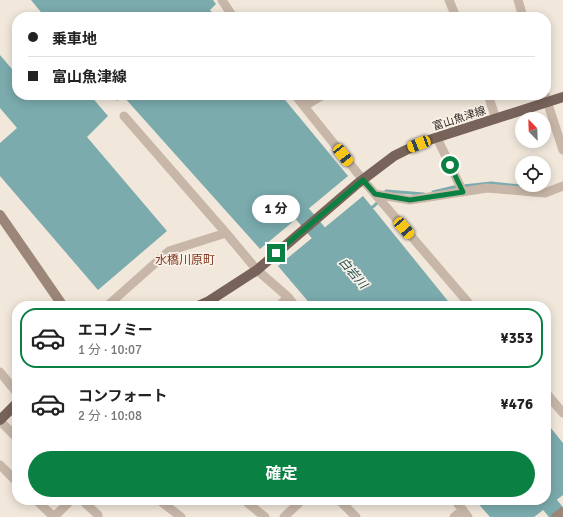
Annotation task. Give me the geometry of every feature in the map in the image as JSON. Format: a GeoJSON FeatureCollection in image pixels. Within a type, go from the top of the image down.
{"type":"FeatureCollection","features":[{"type":"Feature","properties":{"kind":"main road","name":"富山魚津線"},"geometry":{"type":"LineString","coordinates":[[551,97],[563,96]]}},
{"type":"Feature","properties":{"kind":"main road","name":"富山魚津線"},"geometry":{"type":"LineString","coordinates":[[209,301],[257,270],[360,182],[400,153],[437,138],[496,119],[541,100]]}},
{"type":"Feature","properties":{"kind":"main road"},"geometry":{"type":"LineString","coordinates":[[0,421],[12,408]]}},
{"type":"Feature","properties":{"kind":"street"},"geometry":{"type":"LineString","coordinates":[[222,0],[230,12]]}},
{"type":"Feature","properties":{"kind":"street"},"geometry":{"type":"LineString","coordinates":[[450,0],[454,12]]}},
{"type":"Feature","properties":{"kind":"street"},"geometry":{"type":"LineString","coordinates":[[518,0],[522,12]]}},
{"type":"Feature","properties":{"kind":"street"},"geometry":{"type":"LineString","coordinates":[[300,100],[360,182],[375,194],[467,301]]}},
{"type":"Feature","properties":{"kind":"street"},"geometry":{"type":"LineString","coordinates":[[304,106],[314,100]]}},
{"type":"Feature","properties":{"kind":"street"},"geometry":{"type":"LineString","coordinates":[[490,100],[496,119]]}},
{"type":"Feature","properties":{"kind":"street"},"geometry":{"type":"LineString","coordinates":[[547,100],[563,150]]}},
{"type":"Feature","properties":{"kind":"street"},"geometry":{"type":"LineString","coordinates":[[124,116],[257,270],[291,301]]}},
{"type":"Feature","properties":{"kind":"street"},"geometry":{"type":"LineString","coordinates":[[437,138],[463,192]]}},
{"type":"Feature","properties":{"kind":"street"},"geometry":{"type":"LineString","coordinates":[[375,194],[410,200],[487,188],[544,193],[563,186]]}},
{"type":"Feature","properties":{"kind":"street"},"geometry":{"type":"LineString","coordinates":[[0,215],[60,301]]}},
{"type":"Feature","properties":{"kind":"street"},"geometry":{"type":"LineString","coordinates":[[113,301],[169,251],[226,233]]}},
{"type":"Feature","properties":{"kind":"street"},"geometry":{"type":"LineString","coordinates":[[285,301],[288,298]]}},
{"type":"Feature","properties":{"kind":"street"},"geometry":{"type":"LineString","coordinates":[[0,372],[12,386]]}},
{"type":"Feature","properties":{"kind":"street"},"geometry":{"type":"LineString","coordinates":[[551,399],[563,413]]}},
{"type":"Feature","properties":{"kind":"street"},"geometry":{"type":"LineString","coordinates":[[0,421],[12,433]]}},
{"type":"Feature","properties":{"kind":"street"},"geometry":{"type":"LineString","coordinates":[[0,465],[12,477]]}},
{"type":"Feature","properties":{"kind":"street"},"geometry":{"type":"LineString","coordinates":[[41,505],[54,517],[66,505]]}},
{"type":"Feature","properties":{"kind":"street"},"geometry":{"type":"LineString","coordinates":[[87,505],[98,515]]}},
{"type":"Feature","properties":{"kind":"street"},"geometry":{"type":"LineString","coordinates":[[165,505],[181,517]]}},
{"type":"Feature","properties":{"kind":"street"},"geometry":{"type":"LineString","coordinates":[[250,505],[265,517]]}},
{"type":"Feature","properties":{"kind":"street"},"geometry":{"type":"LineString","coordinates":[[284,517],[297,505]]}},
{"type":"Feature","properties":{"kind":"street"},"geometry":{"type":"LineString","coordinates":[[344,505],[356,517]]}},
{"type":"Feature","properties":{"kind":"street"},"geometry":{"type":"LineString","coordinates":[[454,517],[466,514],[459,505]]}},
{"type":"Feature","properties":{"kind":"street"},"geometry":{"type":"LineString","coordinates":[[556,517],[563,512]]}},
{"type":"Feature","properties":{"kind":"water"},"geometry":{"type":"Polygon","coordinates":[[[31,0],[213,0],[216,4],[210,10],[212,12],[41,12],[31,0]]]}},
{"type":"Feature","properties":{"kind":"water"},"geometry":{"type":"Polygon","coordinates":[[[0,55],[12,69],[12,100],[94,100],[108,116],[87,137],[167,231],[98,290],[0,176],[0,143],[17,128],[0,108],[0,55]]]}},
{"type":"Feature","properties":{"kind":"water"},"geometry":{"type":"Polygon","coordinates":[[[127,100],[285,100],[348,176],[260,249],[127,100]]]}},
{"type":"Feature","properties":{"kind":"water"},"geometry":{"type":"Polygon","coordinates":[[[363,196],[448,301],[308,301],[278,266],[363,196]]]}},
{"type":"Feature","properties":{"kind":"water"},"geometry":{"type":"Polygon","coordinates":[[[551,428],[563,443],[563,495],[551,504],[551,428]]]}},
{"type":"Feature","properties":{"kind":"water"},"geometry":{"type":"Polygon","coordinates":[[[479,505],[550,505],[534,517],[490,517],[479,505]]]}},
{"type":"Feature","properties":{"kind":"waterway"},"geometry":{"type":"LineString","coordinates":[[433,192],[454,187],[491,183],[515,185]]}},
{"type":"Feature","properties":{"kind":"waterway"},"geometry":{"type":"LineString","coordinates":[[385,193],[386,191],[424,194]]}},
{"type":"Feature","properties":{"kind":"waterway"},"geometry":{"type":"LineString","coordinates":[[288,197],[333,250]]}},
{"type":"Feature","properties":{"kind":"waterway"},"geometry":{"type":"LineString","coordinates":[[369,209],[379,201]]}},
{"type":"Feature","properties":{"kind":"waterway","name":"白岩川"},"geometry":{"type":"LineString","coordinates":[[550,505],[560,517]]}},
{"type":"Feature","properties":{"kind":"district","name":"水橋川原町"},"geometry":{"type":"Point","coordinates":[185,260]}},
{"type":"Feature","properties":{"kind":"route"},"geometry":{"type":"LineString","coordinates":[[276,253],[363,180],[375,194],[410,200],[463,192],[450,165]]}}]}
